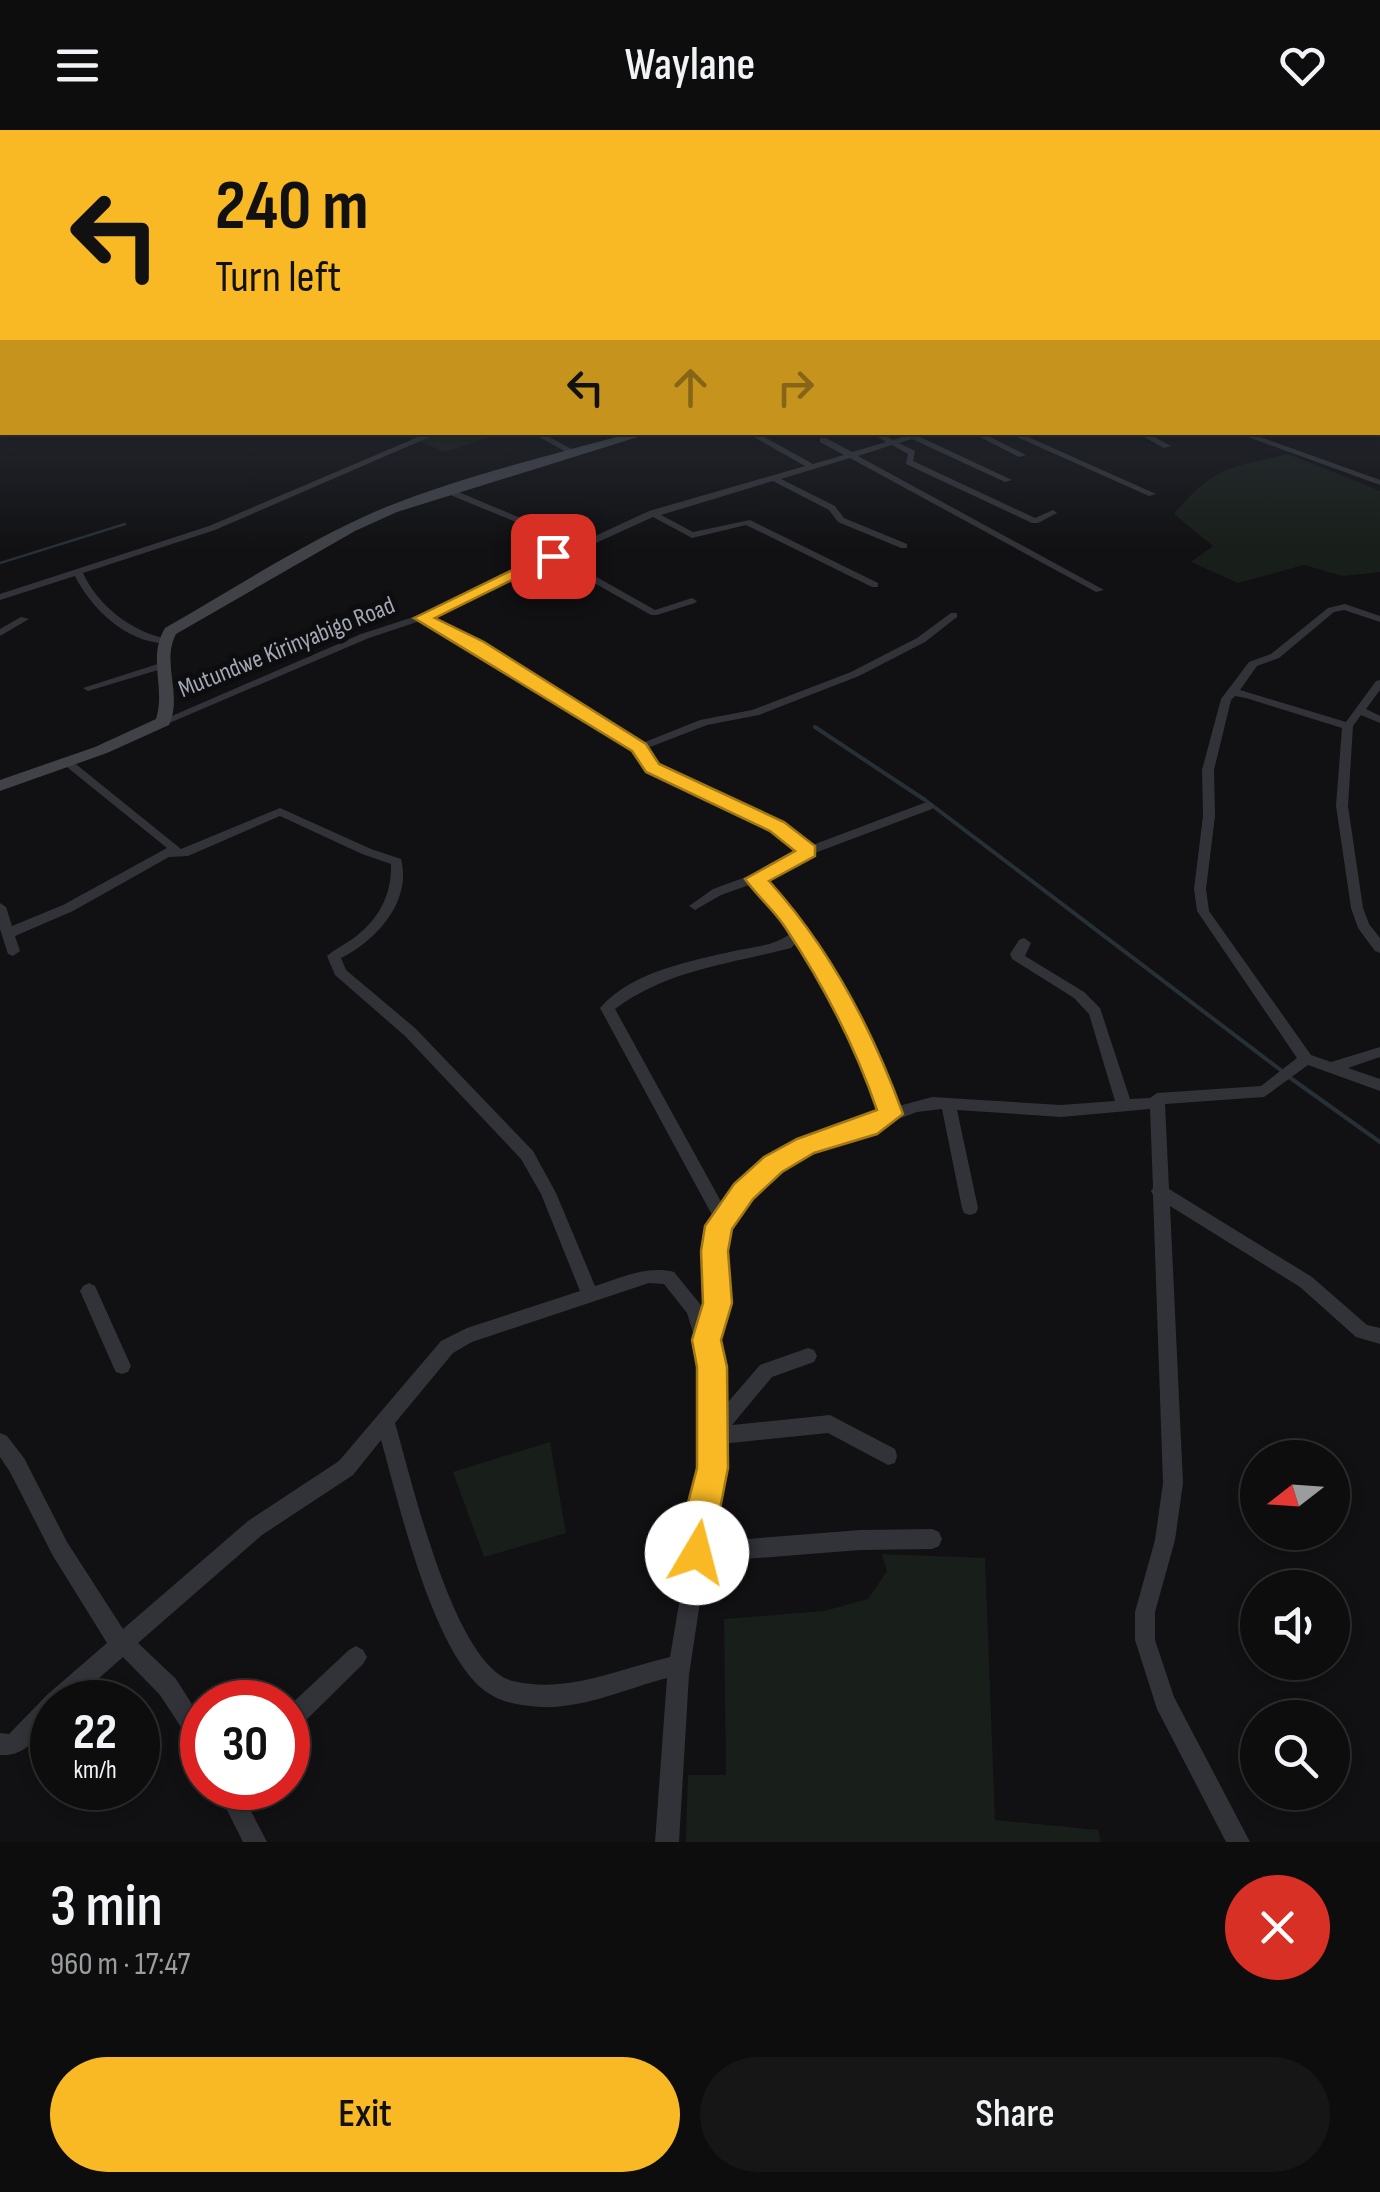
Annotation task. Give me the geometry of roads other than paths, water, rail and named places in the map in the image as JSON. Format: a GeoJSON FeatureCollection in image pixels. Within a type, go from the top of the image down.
{"type":"FeatureCollection","features":[{"type":"Feature","properties":{"kind":"street"},"geometry":{"type":"LineString","coordinates":[[0,596],[292,497],[431,435]]}},
{"type":"Feature","properties":{"kind":"street"},"geometry":{"type":"LineString","coordinates":[[539,435],[573,452]]}},
{"type":"Feature","properties":{"kind":"street"},"geometry":{"type":"LineString","coordinates":[[163,722],[168,710],[164,641],[177,624],[352,528],[446,490],[638,435]]}},
{"type":"Feature","properties":{"kind":"street"},"geometry":{"type":"LineString","coordinates":[[754,435],[811,466]]}},
{"type":"Feature","properties":{"kind":"street"},"geometry":{"type":"LineString","coordinates":[[879,435],[914,455],[909,462],[977,496],[1036,521],[1053,513]]}},
{"type":"Feature","properties":{"kind":"street","name":"Mutundwe Kirinyabigo Road"},"geometry":{"type":"LineString","coordinates":[[0,786],[68,763],[364,636],[422,618],[577,544],[652,514],[920,435]]}},
{"type":"Feature","properties":{"kind":"street"},"geometry":{"type":"LineString","coordinates":[[979,435],[1022,455]]}},
{"type":"Feature","properties":{"kind":"street"},"geometry":{"type":"LineString","coordinates":[[1017,435],[1152,494]]}},
{"type":"Feature","properties":{"kind":"street"},"geometry":{"type":"LineString","coordinates":[[1144,435],[1168,446]]}},
{"type":"Feature","properties":{"kind":"street"},"geometry":{"type":"LineString","coordinates":[[1245,435],[1380,483]]}},
{"type":"Feature","properties":{"kind":"street"},"geometry":{"type":"LineString","coordinates":[[914,437],[1008,480]]}},
{"type":"Feature","properties":{"kind":"street"},"geometry":{"type":"LineString","coordinates":[[823,440],[1099,590]]}},
{"type":"Feature","properties":{"kind":"street"},"geometry":{"type":"LineString","coordinates":[[771,478],[832,508],[841,520],[904,546]]}},
{"type":"Feature","properties":{"kind":"street"},"geometry":{"type":"LineString","coordinates":[[446,490],[577,544]]}},
{"type":"Feature","properties":{"kind":"street"},"geometry":{"type":"LineString","coordinates":[[652,514],[690,535],[748,522],[875,585]]}},
{"type":"Feature","properties":{"kind":"street"},"geometry":{"type":"LineString","coordinates":[[553,556],[654,613],[692,601]]}},
{"type":"Feature","properties":{"kind":"street"},"geometry":{"type":"LineString","coordinates":[[77,572],[90,600],[149,642],[164,641]]}},
{"type":"Feature","properties":{"kind":"street"},"geometry":{"type":"LineString","coordinates":[[1380,619],[1345,608],[1331,610],[1275,656],[1253,664],[1226,698],[1208,770],[1208,816],[1200,889],[1204,911],[1306,1059],[1336,1066],[1380,1085]]}},
{"type":"Feature","properties":{"kind":"street"},"geometry":{"type":"LineString","coordinates":[[639,748],[704,722],[755,713],[855,674],[921,640],[954,615]]}},
{"type":"Feature","properties":{"kind":"street"},"geometry":{"type":"LineString","coordinates":[[422,618],[478,646],[639,748],[652,768],[777,827],[808,851]]}},
{"type":"Feature","properties":{"kind":"street"},"geometry":{"type":"LineString","coordinates":[[0,633],[24,619]]}},
{"type":"Feature","properties":{"kind":"street"},"geometry":{"type":"LineString","coordinates":[[88,688],[164,664]]}},
{"type":"Feature","properties":{"kind":"street"},"geometry":{"type":"LineString","coordinates":[[1380,682],[1348,726],[1342,825],[1351,856],[1357,908],[1363,925],[1380,948]]}},
{"type":"Feature","properties":{"kind":"street"},"geometry":{"type":"LineString","coordinates":[[1233,692],[1348,726]]}},
{"type":"Feature","properties":{"kind":"street"},"geometry":{"type":"LineString","coordinates":[[1359,710],[1380,720]]}},
{"type":"Feature","properties":{"kind":"street"},"geometry":{"type":"LineString","coordinates":[[68,763],[172,843],[172,854]]}},
{"type":"Feature","properties":{"kind":"street"},"geometry":{"type":"LineString","coordinates":[[695,906],[717,892],[783,868],[808,851],[928,806]]}},
{"type":"Feature","properties":{"kind":"street"},"geometry":{"type":"LineString","coordinates":[[9,934],[172,854],[184,853],[280,812],[319,828],[355,850],[397,862],[399,876],[381,923],[351,949],[334,956],[340,972],[410,1032],[527,1154],[548,1193],[590,1296]]}},
{"type":"Feature","properties":{"kind":"street"},"geometry":{"type":"LineString","coordinates":[[755,879],[792,920],[797,935],[871,1057],[891,1114]]}},
{"type":"Feature","properties":{"kind":"street"},"geometry":{"type":"LineString","coordinates":[[0,907],[13,951]]}},
{"type":"Feature","properties":{"kind":"street"},"geometry":{"type":"LineString","coordinates":[[706,1340],[718,1303],[714,1251],[719,1226],[713,1197],[607,1008],[628,992],[670,974],[786,945],[797,935]]}},
{"type":"Feature","properties":{"kind":"street"},"geometry":{"type":"LineString","coordinates":[[1024,943],[1017,954],[1019,960],[1079,995],[1095,1012],[1124,1105]]}},
{"type":"Feature","properties":{"kind":"street"},"geometry":{"type":"LineString","coordinates":[[1336,1066],[1380,1052]]}},
{"type":"Feature","properties":{"kind":"street"},"geometry":{"type":"LineString","coordinates":[[1238,1842],[1165,1701],[1146,1640],[1146,1612],[1165,1540],[1173,1483],[1156,1100],[1264,1091],[1306,1059]]}},
{"type":"Feature","properties":{"kind":"street"},"geometry":{"type":"LineString","coordinates":[[719,1226],[744,1192],[773,1165],[806,1146],[868,1127],[891,1114],[932,1103],[1060,1111],[1157,1104]]}},
{"type":"Feature","properties":{"kind":"street"},"geometry":{"type":"LineString","coordinates":[[948,1104],[970,1208]]}},
{"type":"Feature","properties":{"kind":"street"},"geometry":{"type":"LineString","coordinates":[[1160,1191],[1306,1282],[1362,1331],[1380,1336]]}},
{"type":"Feature","properties":{"kind":"street"},"geometry":{"type":"LineString","coordinates":[[81,1680],[255,1528],[331,1482],[373,1440],[385,1420],[448,1347],[649,1276],[668,1277],[687,1296],[706,1340],[712,1367],[712,1468],[698,1526],[679,1665],[667,1842]]}},
{"type":"Feature","properties":{"kind":"street"},"geometry":{"type":"LineString","coordinates":[[88,1291],[122,1366]]}},
{"type":"Feature","properties":{"kind":"street"},"geometry":{"type":"LineString","coordinates":[[710,1436],[766,1371],[808,1356]]}},
{"type":"Feature","properties":{"kind":"street"},"geometry":{"type":"LineString","coordinates":[[385,1420],[410,1523],[463,1645],[496,1686],[522,1694],[563,1695],[679,1665]]}},
{"type":"Feature","properties":{"kind":"street"},"geometry":{"type":"LineString","coordinates":[[710,1436],[830,1424],[888,1456]]}},
{"type":"Feature","properties":{"kind":"street"},"geometry":{"type":"LineString","coordinates":[[0,1442],[18,1465],[60,1549],[111,1632],[168,1688],[180,1706]]}},
{"type":"Feature","properties":{"kind":"street"},"geometry":{"type":"LineString","coordinates":[[697,1553],[860,1540],[932,1539]]}},
{"type":"Feature","properties":{"kind":"street"},"geometry":{"type":"LineString","coordinates":[[310,1701],[356,1656]]}},
{"type":"Feature","properties":{"kind":"street"},"geometry":{"type":"LineString","coordinates":[[0,1744],[13,1745],[30,1728]]}},
{"type":"Feature","properties":{"kind":"street"},"geometry":{"type":"LineString","coordinates":[[237,1810],[248,1839]]}},
{"type":"Feature","properties":{"kind":"waterway"},"geometry":{"type":"LineString","coordinates":[[0,563],[125,524]]}},
{"type":"Feature","properties":{"kind":"waterway"},"geometry":{"type":"LineString","coordinates":[[815,727],[925,800],[1282,1071]]}},
{"type":"Feature","properties":{"kind":"waterway"},"geometry":{"type":"LineString","coordinates":[[1289,1077],[1380,1142]]}}]}
